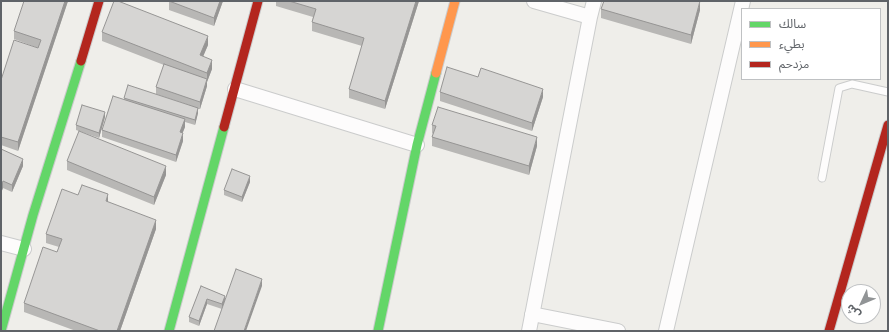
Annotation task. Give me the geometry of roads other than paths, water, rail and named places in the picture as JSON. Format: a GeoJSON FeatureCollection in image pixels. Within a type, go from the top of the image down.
{"type":"FeatureCollection","features":[{"type":"Feature","properties":{"kind":"street"},"geometry":{"type":"LineString","coordinates":[[1,331],[33,214],[99,1]]}},
{"type":"Feature","properties":{"kind":"street"},"geometry":{"type":"LineString","coordinates":[[169,331],[258,1]]}},
{"type":"Feature","properties":{"kind":"street"},"geometry":{"type":"LineString","coordinates":[[378,331],[417,145],[455,1]]}},
{"type":"Feature","properties":{"kind":"street"},"geometry":{"type":"LineString","coordinates":[[534,1],[590,17]]}},
{"type":"Feature","properties":{"kind":"street"},"geometry":{"type":"LineString","coordinates":[[529,331],[594,1]]}},
{"type":"Feature","properties":{"kind":"street"},"geometry":{"type":"LineString","coordinates":[[666,331],[741,10]]}},
{"type":"Feature","properties":{"kind":"street"},"geometry":{"type":"LineString","coordinates":[[235,88],[417,145]]}},
{"type":"Feature","properties":{"kind":"street"},"geometry":{"type":"LineString","coordinates":[[829,331],[888,125]]}},
{"type":"Feature","properties":{"kind":"street"},"geometry":{"type":"LineString","coordinates":[[1,243],[24,249]]}},
{"type":"Feature","properties":{"kind":"street"},"geometry":{"type":"LineString","coordinates":[[532,315],[598,331]]}},
{"type":"Feature","properties":{"kind":"street"},"geometry":{"type":"LineString","coordinates":[[532,315],[618,331]]}},
{"type":"Feature","properties":{"kind":"lane"},"geometry":{"type":"LineString","coordinates":[[822,178],[839,88],[852,84],[888,92]]}}]}
